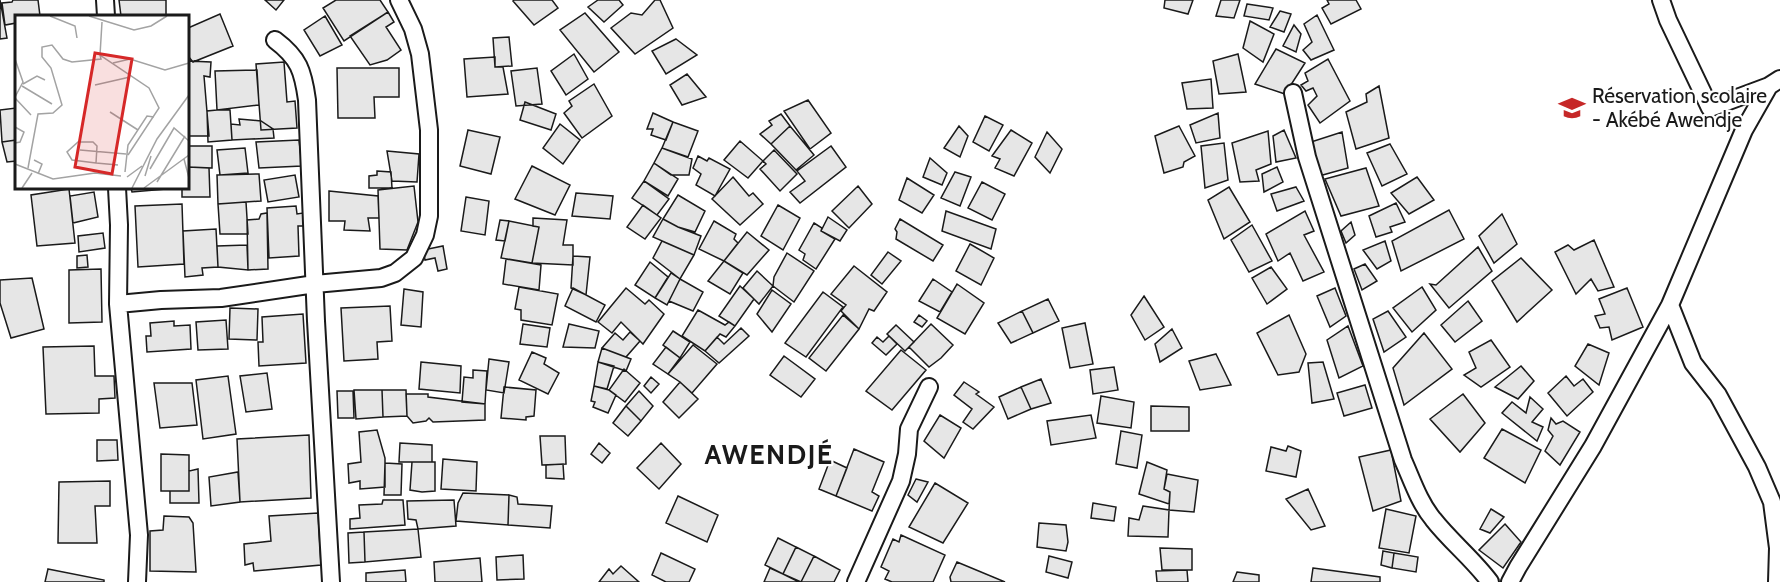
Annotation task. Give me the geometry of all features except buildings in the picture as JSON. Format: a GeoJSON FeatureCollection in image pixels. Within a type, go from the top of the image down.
{"type":"FeatureCollection","features":[{"type":"Feature","properties":{"kind":"street"},"geometry":{"type":"LineString","coordinates":[[105,0],[106,15]]}},
{"type":"Feature","properties":{"kind":"street"},"geometry":{"type":"LineString","coordinates":[[118,304],[221,298],[315,284],[381,278],[395,273],[414,258],[425,236],[429,216],[429,130],[420,54],[413,29],[399,0]]}},
{"type":"Feature","properties":{"kind":"street"},"geometry":{"type":"LineString","coordinates":[[1661,0],[1668,20],[1710,108],[1774,82]]}},
{"type":"Feature","properties":{"kind":"street"},"geometry":{"type":"LineString","coordinates":[[275,40],[290,51],[303,72],[307,100],[331,582]]}},
{"type":"Feature","properties":{"kind":"street"},"geometry":{"type":"LineString","coordinates":[[1510,582],[1593,446],[1670,305],[1744,130],[1774,82]]}},
{"type":"Feature","properties":{"kind":"street"},"geometry":{"type":"LineString","coordinates":[[1293,93],[1307,158],[1403,460],[1432,518],[1459,550],[1473,560],[1490,582]]}},
{"type":"Feature","properties":{"kind":"street"},"geometry":{"type":"LineString","coordinates":[[117,189],[118,304],[139,535],[137,582]]}},
{"type":"Feature","properties":{"kind":"street"},"geometry":{"type":"LineString","coordinates":[[1670,305],[1693,363],[1718,395],[1757,466],[1772,502],[1778,548],[1777,582]]}},
{"type":"Feature","properties":{"kind":"street"},"geometry":{"type":"LineString","coordinates":[[856,582],[901,482],[909,429],[929,387]]}},
{"type":"Feature","properties":{"kind":"place","name":"Réservation scolaire - Akébé Awendje"},"geometry":{"type":"Point","coordinates":[1572,108]}},
{"type":"Feature","properties":{"kind":"district","name":"AWENDJÉ"},"geometry":{"type":"Point","coordinates":[769,455]}}]}
